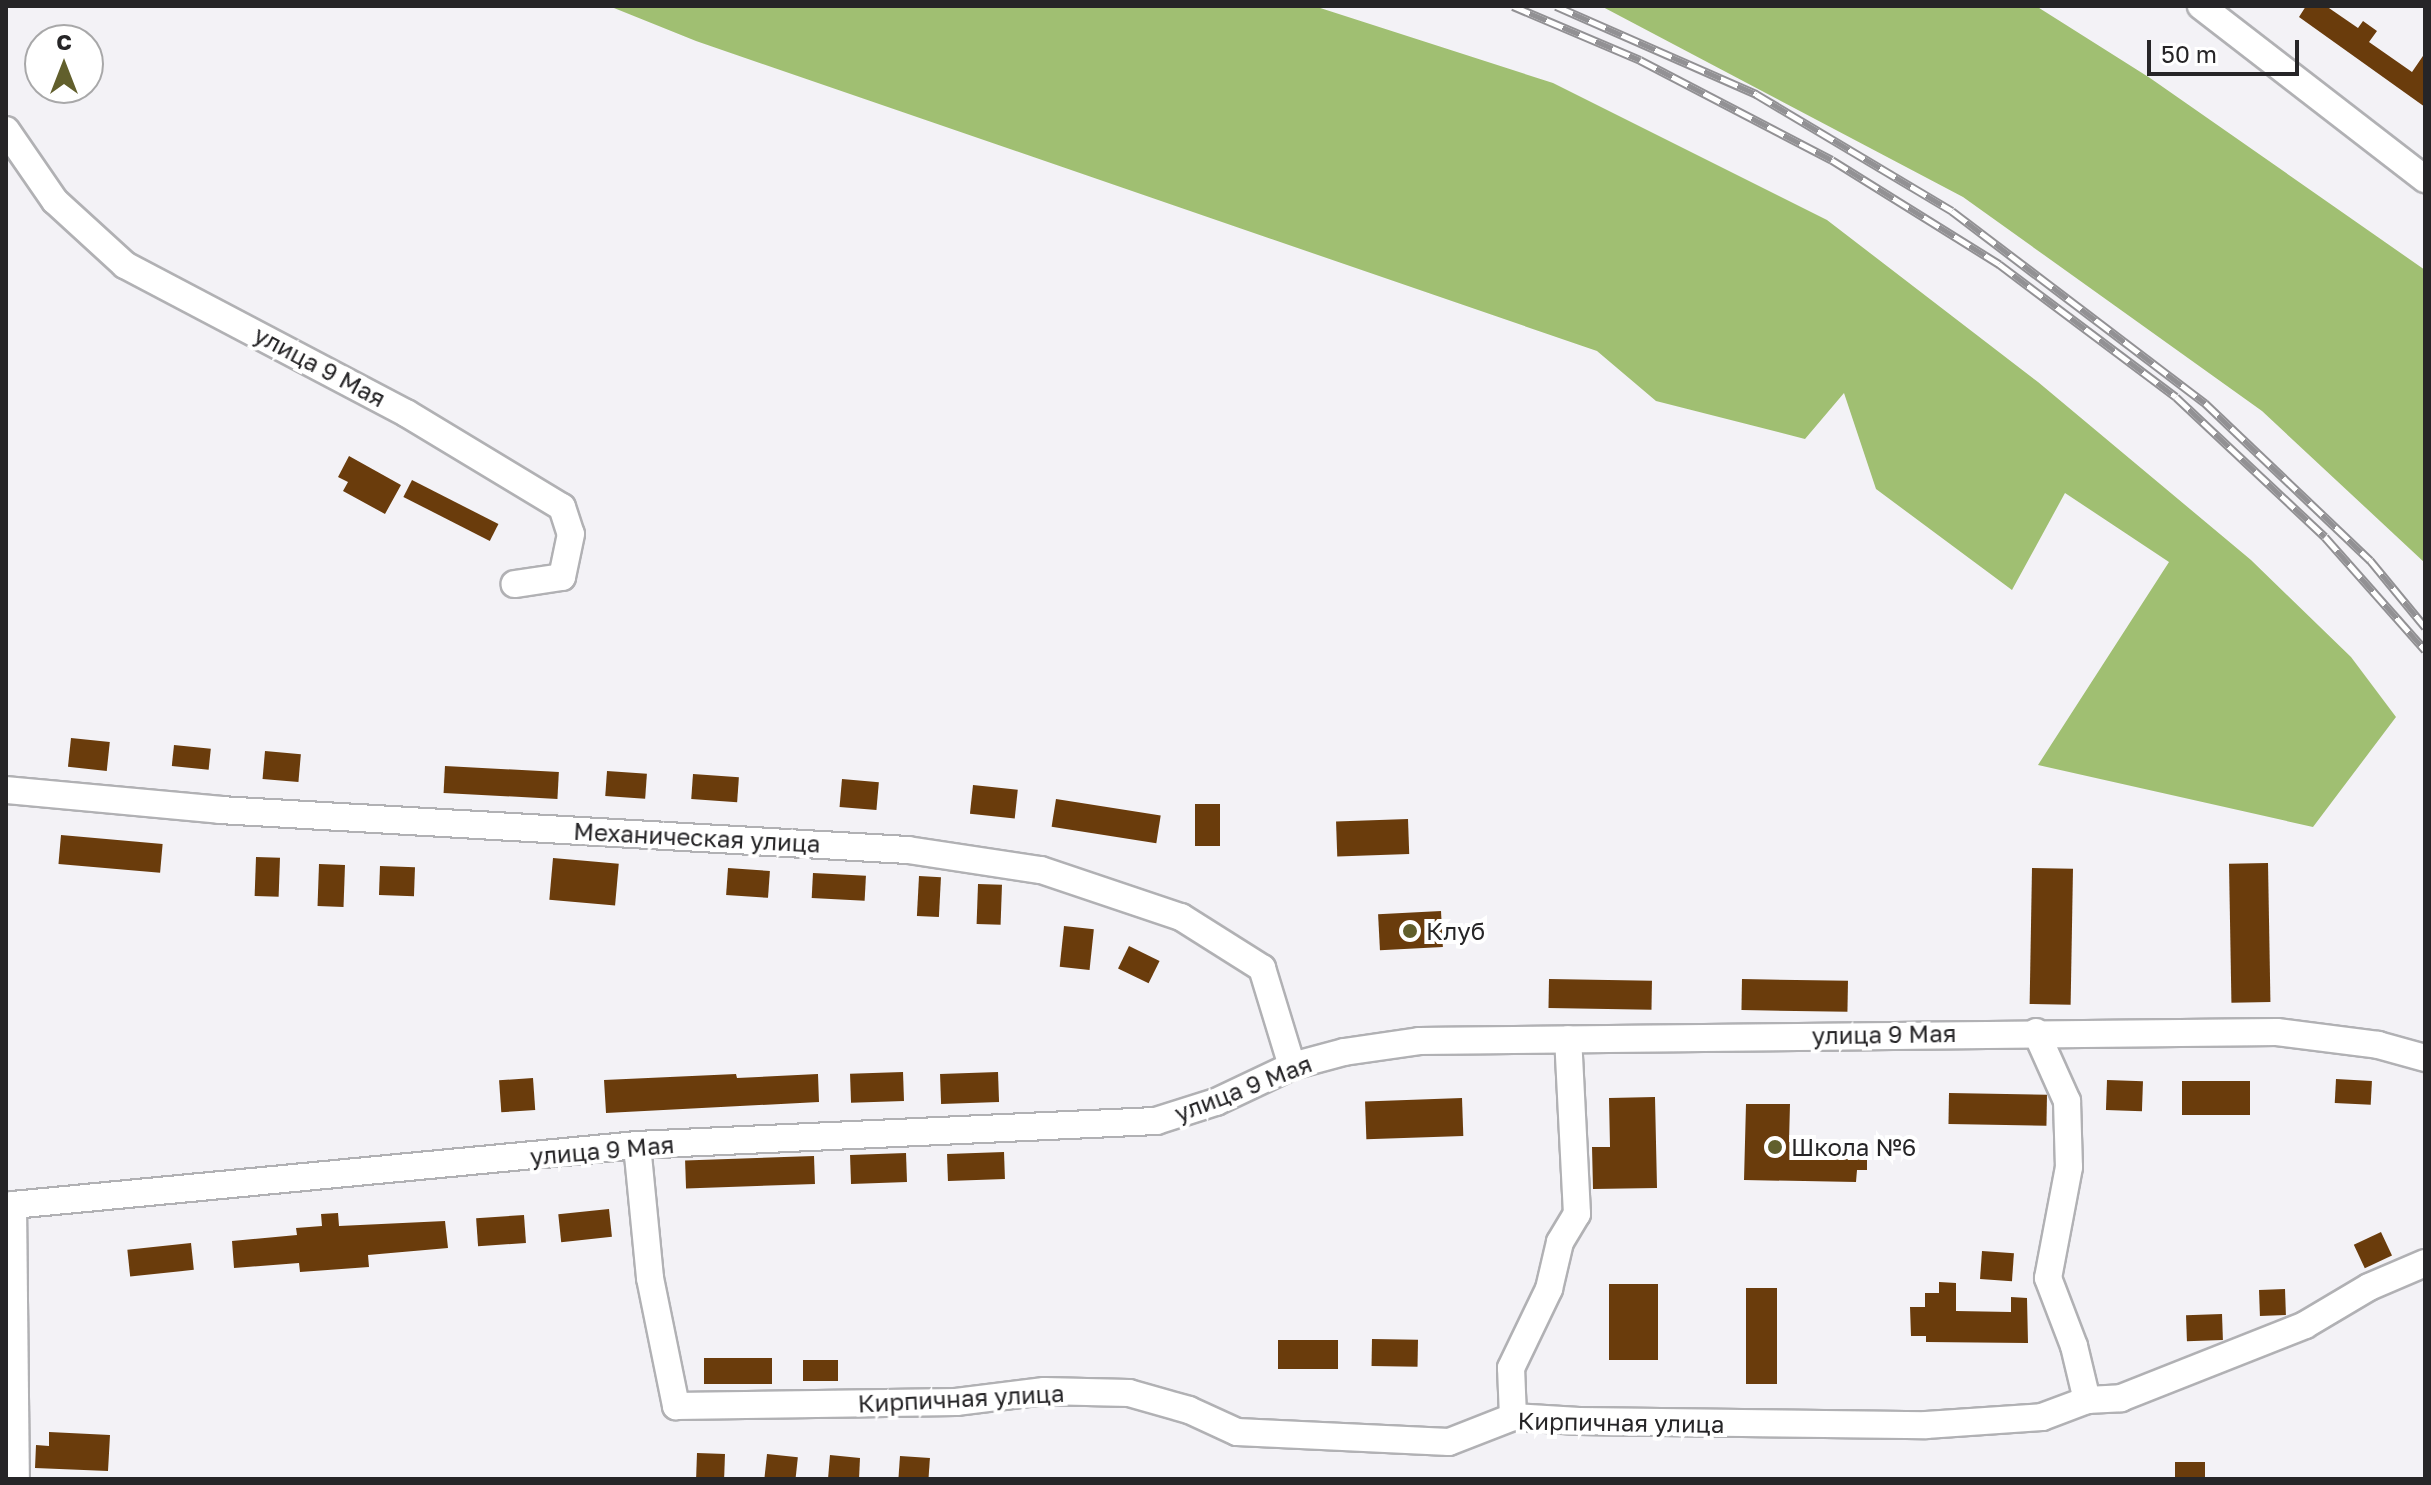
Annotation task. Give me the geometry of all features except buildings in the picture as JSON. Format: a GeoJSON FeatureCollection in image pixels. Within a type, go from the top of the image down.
{"type":"FeatureCollection","features":[{"type":"Feature","properties":{"kind":"street"},"geometry":{"type":"LineString","coordinates":[[2201,6],[2425,179]]}},
{"type":"Feature","properties":{"kind":"street","name":"улица 9 Мая"},"geometry":{"type":"LineString","coordinates":[[6,130],[55,201],[125,265],[406,413],[562,507],[571,534],[562,577],[515,584]]}},
{"type":"Feature","properties":{"kind":"street","name":"Механическая улица"},"geometry":{"type":"LineString","coordinates":[[6,790],[220,810],[908,850],[1041,870],[1181,917],[1262,968],[1292,1066]]}},
{"type":"Feature","properties":{"kind":"street"},"geometry":{"type":"LineString","coordinates":[[2036,1032],[2067,1101],[2069,1167],[2048,1278],[2074,1346],[2087,1400]]}},
{"type":"Feature","properties":{"kind":"street","name":"улица 9 Мая"},"geometry":{"type":"LineString","coordinates":[[10,1202],[637,1145],[1156,1121],[1216,1102],[1292,1066],[1344,1052],[1419,1041],[2036,1032],[2277,1032],[2378,1045],[2425,1058]]}},
{"type":"Feature","properties":{"kind":"street"},"geometry":{"type":"LineString","coordinates":[[1513,1417],[1511,1368],[1549,1289],[1560,1242],[1577,1214],[1568,1039]]}},
{"type":"Feature","properties":{"kind":"street","name":"Кирпичная улица"},"geometry":{"type":"LineString","coordinates":[[637,1145],[650,1278],[676,1406],[956,1402],[1044,1391],[1129,1393],[1189,1410],[1237,1432],[1449,1442],[1513,1417],[1579,1421],[1926,1425],[2042,1417],[2087,1400],[2121,1398],[2305,1325],[2369,1287],[2425,1263]]}},
{"type":"Feature","properties":{"kind":"street"},"geometry":{"type":"LineString","coordinates":[[10,1202],[16,1479]]}},
{"type":"Feature","properties":{"kind":"green space"},"geometry":{"type":"Polygon","coordinates":[[[609,6],[1314,6],[1553,83],[1827,220],[2038,382],[2251,560],[2351,657],[2396,717],[2313,827],[2038,765],[2169,562],[2065,493],[2012,590],[1876,489],[1844,393],[1805,439],[1656,401],[1597,351],[696,41],[609,6]]]}},
{"type":"Feature","properties":{"kind":"green space"},"geometry":{"type":"Polygon","coordinates":[[[1601,6],[2036,6],[2150,78],[2425,270],[2425,563],[2262,411],[1963,197],[1601,6]]]}},
{"type":"Feature","properties":{"kind":"railway"},"geometry":{"type":"LineString","coordinates":[[1513,6],[1640,60],[1832,160],[1999,264],[2176,397],[2325,537],[2425,650]]}},
{"type":"Feature","properties":{"kind":"railway"},"geometry":{"type":"LineString","coordinates":[[1556,6],[1756,94],[1952,211],[2205,403],[2370,560],[2425,627]]}},
{"type":"Feature","properties":{"kind":"place","name":"Клуб"},"geometry":{"type":"Point","coordinates":[1410,931]}},
{"type":"Feature","properties":{"kind":"place","name":"Школа №6"},"geometry":{"type":"Point","coordinates":[1775,1147]}}]}
